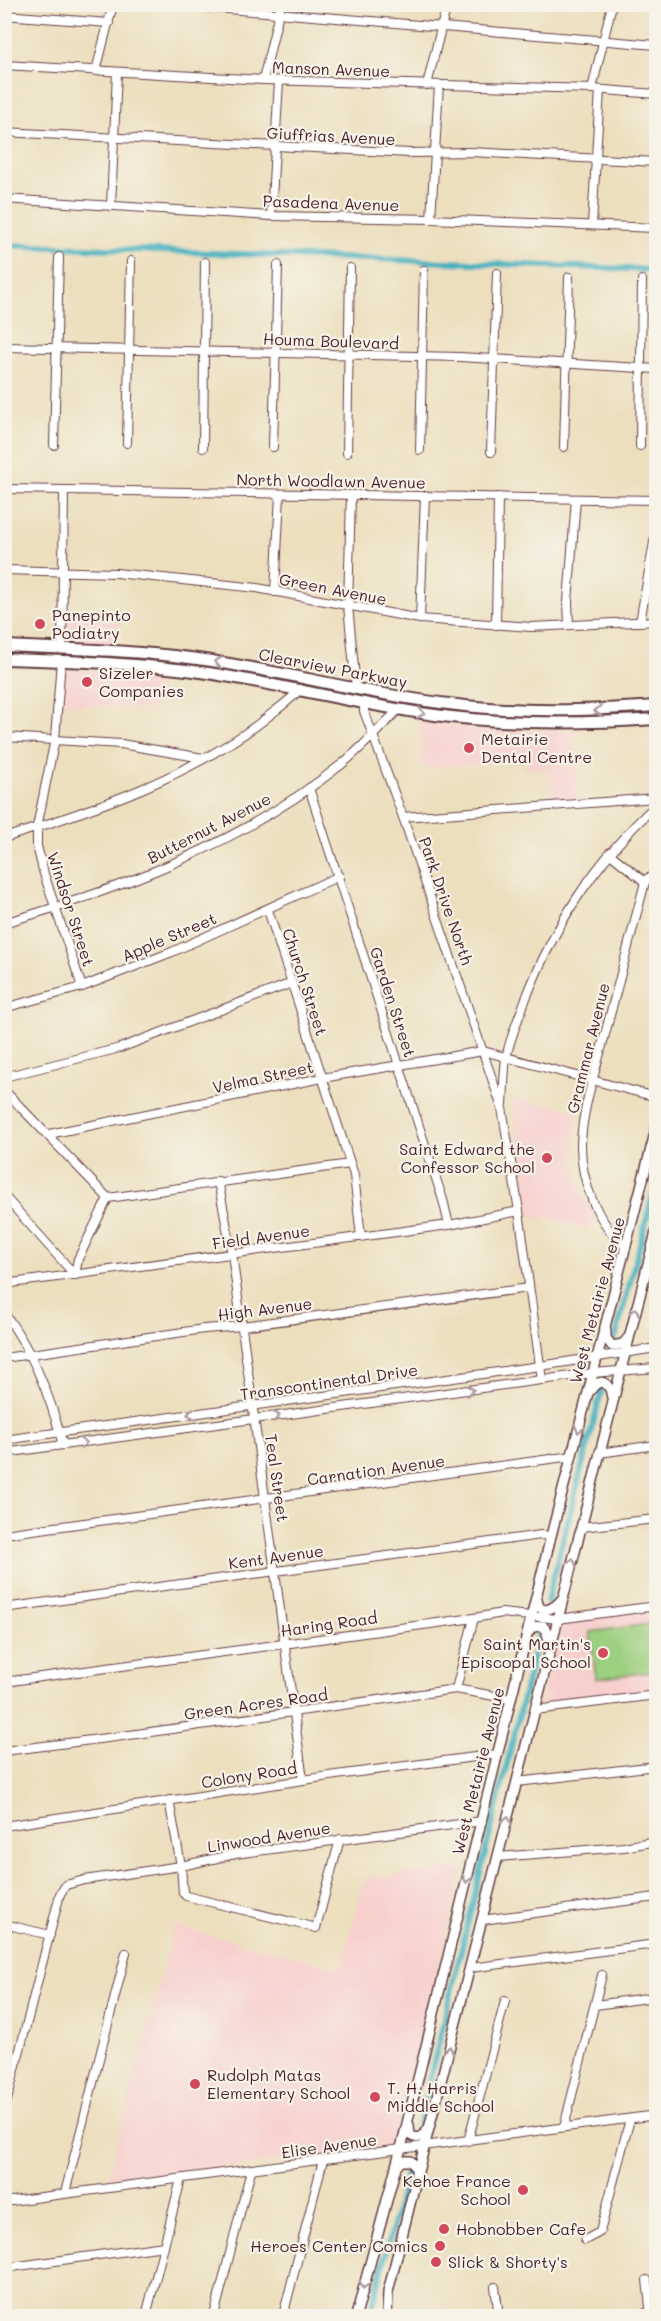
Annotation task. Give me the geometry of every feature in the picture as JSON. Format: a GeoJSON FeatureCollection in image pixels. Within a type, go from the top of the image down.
{"type":"FeatureCollection","features":[{"type":"Feature","properties":{"kind":"highway","name":"Clearview Parkway"},"geometry":{"type":"LineString","coordinates":[[4,646],[87,649],[191,658],[406,698],[457,705],[528,711],[593,711],[657,706]]}},
{"type":"Feature","properties":{"kind":"highway"},"geometry":{"type":"LineString","coordinates":[[36,660],[40,656],[58,655],[62,648]]}},
{"type":"Feature","properties":{"kind":"highway"},"geometry":{"type":"LineString","coordinates":[[61,661],[64,655],[82,655],[87,649]]}},
{"type":"Feature","properties":{"kind":"highway","name":"Clearview Parkway"},"geometry":{"type":"LineString","coordinates":[[4,659],[172,669],[305,690],[399,710],[467,719],[525,723],[657,719]]}},
{"type":"Feature","properties":{"kind":"highway"},"geometry":{"type":"LineString","coordinates":[[305,690],[332,691],[353,695],[356,688]]}},
{"type":"Feature","properties":{"kind":"highway"},"geometry":{"type":"LineString","coordinates":[[364,703],[369,697],[387,700],[406,698]]}},
{"type":"Feature","properties":{"kind":"main road","name":"West Metairie Avenue"},"geometry":{"type":"LineString","coordinates":[[356,2316],[410,2110],[551,1536],[657,1129]]}},
{"type":"Feature","properties":{"kind":"main road"},"geometry":{"type":"LineString","coordinates":[[387,2316],[388,2292],[424,2146],[624,1353],[657,1232]]}},
{"type":"Feature","properties":{"kind":"main road"},"geometry":{"type":"LineString","coordinates":[[606,1324],[606,1338],[612,1346],[623,1344],[629,1337]]}},
{"type":"Feature","properties":{"kind":"main road"},"geometry":{"type":"LineString","coordinates":[[588,1395],[596,1384],[602,1382],[611,1389],[612,1401]]}},
{"type":"Feature","properties":{"kind":"main road"},"geometry":{"type":"LineString","coordinates":[[537,1594],[537,1604],[541,1609],[548,1611],[554,1608],[564,1596]]}},
{"type":"Feature","properties":{"kind":"main road"},"geometry":{"type":"LineString","coordinates":[[528,1633],[532,1627],[543,1626],[550,1640],[550,1653]]}},
{"type":"Feature","properties":{"kind":"main road"},"geometry":{"type":"LineString","coordinates":[[410,2110],[410,2135],[418,2138],[429,2127]]}},
{"type":"Feature","properties":{"kind":"main road"},"geometry":{"type":"LineString","coordinates":[[395,2168],[401,2160],[411,2161],[416,2168],[416,2180]]}},
{"type":"Feature","properties":{"kind":"street"},"geometry":{"type":"LineString","coordinates":[[96,71],[113,4]]}},
{"type":"Feature","properties":{"kind":"street"},"geometry":{"type":"LineString","coordinates":[[169,4],[657,45]]}},
{"type":"Feature","properties":{"kind":"street"},"geometry":{"type":"LineString","coordinates":[[263,80],[281,4]]}},
{"type":"Feature","properties":{"kind":"street"},"geometry":{"type":"LineString","coordinates":[[427,85],[447,4]]}},
{"type":"Feature","properties":{"kind":"street"},"geometry":{"type":"LineString","coordinates":[[592,225],[596,159],[596,90],[612,4]]}},
{"type":"Feature","properties":{"kind":"street"},"geometry":{"type":"LineString","coordinates":[[4,15],[109,23]]}},
{"type":"Feature","properties":{"kind":"street","name":"Manson Avenue"},"geometry":{"type":"LineString","coordinates":[[4,65],[279,81],[657,93]]}},
{"type":"Feature","properties":{"kind":"street"},"geometry":{"type":"LineString","coordinates":[[111,206],[117,72]]}},
{"type":"Feature","properties":{"kind":"street"},"geometry":{"type":"LineString","coordinates":[[271,216],[279,81]]}},
{"type":"Feature","properties":{"kind":"street"},"geometry":{"type":"LineString","coordinates":[[431,219],[439,85]]}},
{"type":"Feature","properties":{"kind":"street","name":"Giuffrias Avenue"},"geometry":{"type":"LineString","coordinates":[[4,132],[275,147],[436,153],[471,152],[657,162]]}},
{"type":"Feature","properties":{"kind":"street","name":"Pasadena Avenue"},"geometry":{"type":"LineString","coordinates":[[4,199],[271,216],[431,219],[657,228]]}},
{"type":"Feature","properties":{"kind":"street"},"geometry":{"type":"LineString","coordinates":[[54,445],[59,257]]}},
{"type":"Feature","properties":{"kind":"street"},"geometry":{"type":"LineString","coordinates":[[127,443],[131,261]]}},
{"type":"Feature","properties":{"kind":"street"},"geometry":{"type":"LineString","coordinates":[[203,448],[205,261]]}},
{"type":"Feature","properties":{"kind":"street"},"geometry":{"type":"LineString","coordinates":[[273,447],[278,265]]}},
{"type":"Feature","properties":{"kind":"street"},"geometry":{"type":"LineString","coordinates":[[347,453],[350,268]]}},
{"type":"Feature","properties":{"kind":"street"},"geometry":{"type":"LineString","coordinates":[[420,450],[424,270]]}},
{"type":"Feature","properties":{"kind":"street"},"geometry":{"type":"LineString","coordinates":[[491,452],[497,273]]}},
{"type":"Feature","properties":{"kind":"street"},"geometry":{"type":"LineString","coordinates":[[564,447],[569,277]]}},
{"type":"Feature","properties":{"kind":"street"},"geometry":{"type":"LineString","coordinates":[[640,446],[642,280]]}},
{"type":"Feature","properties":{"kind":"street","name":"Houma Boulevard"},"geometry":{"type":"LineString","coordinates":[[4,347],[276,352],[657,369]]}},
{"type":"Feature","properties":{"kind":"street","name":"North Woodlawn Avenue"},"geometry":{"type":"LineString","coordinates":[[4,489],[657,500]]}},
{"type":"Feature","properties":{"kind":"street"},"geometry":{"type":"LineString","coordinates":[[62,648],[64,491]]}},
{"type":"Feature","properties":{"kind":"street"},"geometry":{"type":"LineString","coordinates":[[275,592],[280,495]]}},
{"type":"Feature","properties":{"kind":"street"},"geometry":{"type":"LineString","coordinates":[[351,495],[348,606],[356,688]]}},
{"type":"Feature","properties":{"kind":"street"},"geometry":{"type":"LineString","coordinates":[[420,620],[425,496]]}},
{"type":"Feature","properties":{"kind":"street"},"geometry":{"type":"LineString","coordinates":[[496,626],[498,497]]}},
{"type":"Feature","properties":{"kind":"street"},"geometry":{"type":"LineString","coordinates":[[569,625],[568,602],[576,499]]}},
{"type":"Feature","properties":{"kind":"street"},"geometry":{"type":"LineString","coordinates":[[640,622],[657,531]]}},
{"type":"Feature","properties":{"kind":"street","name":"Green Avenue"},"geometry":{"type":"LineString","coordinates":[[4,570],[154,577],[275,592],[420,620],[496,626],[531,627],[657,621]]}},
{"type":"Feature","properties":{"kind":"street","name":"Windsor Street"},"geometry":{"type":"LineString","coordinates":[[61,661],[56,739],[37,827],[38,846],[82,987]]}},
{"type":"Feature","properties":{"kind":"street"},"geometry":{"type":"LineString","coordinates":[[4,838],[115,799],[203,758],[249,732],[305,690]]}},
{"type":"Feature","properties":{"kind":"street","name":"Park Drive North"},"geometry":{"type":"LineString","coordinates":[[364,703],[364,711],[403,817],[502,1108]]}},
{"type":"Feature","properties":{"kind":"street","name":"Butternut Avenue"},"geometry":{"type":"LineString","coordinates":[[4,923],[56,908],[173,864],[266,817],[343,763],[399,710]]}},
{"type":"Feature","properties":{"kind":"street"},"geometry":{"type":"LineString","coordinates":[[4,737],[130,745],[203,758]]}},
{"type":"Feature","properties":{"kind":"street","name":"Garden Street"},"geometry":{"type":"LineString","coordinates":[[309,788],[443,1200],[449,1225]]}},
{"type":"Feature","properties":{"kind":"street"},"geometry":{"type":"LineString","coordinates":[[403,817],[657,798]]}},
{"type":"Feature","properties":{"kind":"street"},"geometry":{"type":"LineString","coordinates":[[542,1380],[519,1211],[502,1108],[507,1058],[534,979],[552,940],[585,884],[609,853],[657,805]]}},
{"type":"Feature","properties":{"kind":"street"},"geometry":{"type":"LineString","coordinates":[[609,853],[645,882],[648,878],[657,877]]}},
{"type":"Feature","properties":{"kind":"street","name":"Apple Street"},"geometry":{"type":"LineString","coordinates":[[4,1008],[82,987],[172,952],[339,876]]}},
{"type":"Feature","properties":{"kind":"street","name":"Grammar Avenue"},"geometry":{"type":"LineString","coordinates":[[626,1247],[615,1238],[604,1222],[587,1186],[582,1161],[582,1127],[645,882]]}},
{"type":"Feature","properties":{"kind":"street","name":"Church Street"},"geometry":{"type":"LineString","coordinates":[[268,909],[354,1175],[361,1237]]}},
{"type":"Feature","properties":{"kind":"street"},"geometry":{"type":"LineString","coordinates":[[4,1077],[120,1048],[292,983]]}},
{"type":"Feature","properties":{"kind":"street"},"geometry":{"type":"LineString","coordinates":[[483,1051],[657,1097]]}},
{"type":"Feature","properties":{"kind":"street","name":"Velma Street"},"geometry":{"type":"LineString","coordinates":[[49,1134],[322,1078],[483,1051]]}},
{"type":"Feature","properties":{"kind":"street"},"geometry":{"type":"LineString","coordinates":[[4,1090],[49,1134],[108,1198]]}},
{"type":"Feature","properties":{"kind":"street"},"geometry":{"type":"LineString","coordinates":[[108,1198],[350,1164]]}},
{"type":"Feature","properties":{"kind":"street","name":"Teal Street"},"geometry":{"type":"LineString","coordinates":[[218,1181],[232,1254],[303,1780]]}},
{"type":"Feature","properties":{"kind":"street"},"geometry":{"type":"LineString","coordinates":[[4,1196],[75,1275]]}},
{"type":"Feature","properties":{"kind":"street"},"geometry":{"type":"LineString","coordinates":[[75,1275],[78,1259],[108,1198]]}},
{"type":"Feature","properties":{"kind":"street","name":"Field Avenue"},"geometry":{"type":"LineString","coordinates":[[4,1284],[449,1225],[519,1211]]}},
{"type":"Feature","properties":{"kind":"street"},"geometry":{"type":"LineString","coordinates":[[646,1271],[657,1270]]}},
{"type":"Feature","properties":{"kind":"street","name":"High Avenue"},"geometry":{"type":"LineString","coordinates":[[4,1358],[204,1329],[529,1288]]}},
{"type":"Feature","properties":{"kind":"street"},"geometry":{"type":"LineString","coordinates":[[4,1313],[30,1355],[49,1396],[63,1445]]}},
{"type":"Feature","properties":{"kind":"street","name":"Transcontinental Drive"},"geometry":{"type":"LineString","coordinates":[[4,1440],[657,1348]]}},
{"type":"Feature","properties":{"kind":"street","name":"Transcontinental Drive"},"geometry":{"type":"LineString","coordinates":[[4,1453],[594,1373],[657,1368]]}},
{"type":"Feature","properties":{"kind":"street"},"geometry":{"type":"LineString","coordinates":[[29,1437],[30,1450]]}},
{"type":"Feature","properties":{"kind":"street"},"geometry":{"type":"LineString","coordinates":[[599,1453],[657,1445]]}},
{"type":"Feature","properties":{"kind":"street","name":"Carnation Avenue"},"geometry":{"type":"LineString","coordinates":[[4,1534],[572,1456]]}},
{"type":"Feature","properties":{"kind":"street"},"geometry":{"type":"LineString","coordinates":[[581,1527],[657,1520]]}},
{"type":"Feature","properties":{"kind":"street","name":"Kent Avenue"},"geometry":{"type":"LineString","coordinates":[[4,1608],[541,1535],[551,1536]]}},
{"type":"Feature","properties":{"kind":"street","name":"Haring Road"},"geometry":{"type":"LineString","coordinates":[[4,1682],[502,1613],[558,1619],[657,1606]]}},
{"type":"Feature","properties":{"kind":"street"},"geometry":{"type":"LineString","coordinates":[[456,1689],[474,1618]]}},
{"type":"Feature","properties":{"kind":"street","name":"Green Acres Road"},"geometry":{"type":"LineString","coordinates":[[4,1750],[127,1736],[456,1689],[510,1699]]}},
{"type":"Feature","properties":{"kind":"street"},"geometry":{"type":"LineString","coordinates":[[535,1710],[657,1695]]}},
{"type":"Feature","properties":{"kind":"street","name":"Colony Road"},"geometry":{"type":"LineString","coordinates":[[4,1826],[303,1780],[498,1754]]}},
{"type":"Feature","properties":{"kind":"street"},"geometry":{"type":"LineString","coordinates":[[517,1782],[657,1766]]}},
{"type":"Feature","properties":{"kind":"street"},"geometry":{"type":"LineString","coordinates":[[169,1800],[185,1895],[316,1928],[340,1839]]}},
{"type":"Feature","properties":{"kind":"street","name":"Linwood Avenue"},"geometry":{"type":"LineString","coordinates":[[50,1935],[63,1888],[70,1882],[181,1866],[235,1854],[482,1821]]}},
{"type":"Feature","properties":{"kind":"street"},"geometry":{"type":"LineString","coordinates":[[498,1857],[624,1847],[657,1841]]}},
{"type":"Feature","properties":{"kind":"street"},"geometry":{"type":"LineString","coordinates":[[482,1920],[657,1897]]}},
{"type":"Feature","properties":{"kind":"street"},"geometry":{"type":"LineString","coordinates":[[4,1924],[50,1935],[4,2112]]}},
{"type":"Feature","properties":{"kind":"street"},"geometry":{"type":"LineString","coordinates":[[470,1968],[657,1944]]}},
{"type":"Feature","properties":{"kind":"street"},"geometry":{"type":"LineString","coordinates":[[65,2193],[126,1953]]}},
{"type":"Feature","properties":{"kind":"street"},"geometry":{"type":"LineString","coordinates":[[564,2127],[602,1975]]}},
{"type":"Feature","properties":{"kind":"street"},"geometry":{"type":"LineString","coordinates":[[595,2005],[647,1998]]}},
{"type":"Feature","properties":{"kind":"street"},"geometry":{"type":"LineString","coordinates":[[468,2141],[506,2001]]}},
{"type":"Feature","properties":{"kind":"street","name":"Elise Avenue"},"geometry":{"type":"LineString","coordinates":[[4,2202],[657,2115]]}},
{"type":"Feature","properties":{"kind":"street"},"geometry":{"type":"LineString","coordinates":[[585,2240],[600,2232],[630,2118]]}},
{"type":"Feature","properties":{"kind":"street"},"geometry":{"type":"LineString","coordinates":[[283,2316],[323,2160]]}},
{"type":"Feature","properties":{"kind":"street"},"geometry":{"type":"LineString","coordinates":[[214,2316],[251,2170]]}},
{"type":"Feature","properties":{"kind":"street"},"geometry":{"type":"LineString","coordinates":[[146,2316],[181,2179]]}},
{"type":"Feature","properties":{"kind":"street"},"geometry":{"type":"LineString","coordinates":[[4,2268],[164,2247]]}},
{"type":"Feature","properties":{"kind":"street"},"geometry":{"type":"LineString","coordinates":[[626,2316],[653,2314],[647,2280]]}},
{"type":"Feature","properties":{"kind":"street"},"geometry":{"type":"LineString","coordinates":[[495,2287],[499,2316]]}},
{"type":"Feature","properties":{"kind":"shaded area"},"geometry":{"type":"Polygon","coordinates":[[[67,608],[119,611],[117,646],[66,643],[67,608]]]}},
{"type":"Feature","properties":{"kind":"shaded area"},"geometry":{"type":"Polygon","coordinates":[[[66,669],[158,675],[155,709],[65,704],[66,669]]]}},
{"type":"Feature","properties":{"kind":"shaded area"},"geometry":{"type":"Polygon","coordinates":[[[419,720],[496,729],[572,731],[578,798],[551,800],[549,769],[525,770],[524,758],[498,760],[498,763],[422,768],[419,720]]]}},
{"type":"Feature","properties":{"kind":"shaded area","name":"Saint Edward the Confessor School"},"geometry":{"type":"Polygon","coordinates":[[[512,1097],[578,1111],[574,1149],[575,1167],[586,1202],[598,1219],[589,1223],[587,1229],[547,1218],[542,1220],[537,1216],[536,1222],[534,1221],[535,1216],[527,1213],[512,1097]]]}},
{"type":"Feature","properties":{"kind":"shaded area","name":"Saint Martin's Episcopal School"},"geometry":{"type":"Polygon","coordinates":[[[656,1603],[656,1689],[541,1705],[557,1616],[656,1603]]]}},
{"type":"Feature","properties":{"kind":"shaded area"},"geometry":{"type":"Polygon","coordinates":[[[463,1867],[394,2145],[106,2184],[174,1926],[341,1968],[364,1879],[463,1867]]]}},
{"type":"Feature","properties":{"kind":"green space"},"geometry":{"type":"Polygon","coordinates":[[[656,1623],[656,1671],[596,1679],[590,1632],[656,1623]]]}},
{"type":"Feature","properties":{"kind":"waterway"},"geometry":{"type":"LineString","coordinates":[[4,245],[656,270]]}},
{"type":"Feature","properties":{"kind":"waterway"},"geometry":{"type":"LineString","coordinates":[[615,1339],[656,1183]]}},
{"type":"Feature","properties":{"kind":"waterway"},"geometry":{"type":"LineString","coordinates":[[547,1602],[602,1389]]}},
{"type":"Feature","properties":{"kind":"waterway"},"geometry":{"type":"LineString","coordinates":[[417,2131],[539,1633]]}},
{"type":"Feature","properties":{"kind":"waterway"},"geometry":{"type":"LineString","coordinates":[[370,2316],[408,2167]]}},
{"type":"Feature","properties":{"kind":"place","name":"Panepinto Podiatry"},"geometry":{"type":"Point","coordinates":[40,624]}},
{"type":"Feature","properties":{"kind":"place","name":"Sizeler Companies"},"geometry":{"type":"Point","coordinates":[87,682]}},
{"type":"Feature","properties":{"kind":"place","name":"Metairie Dental Centre"},"geometry":{"type":"Point","coordinates":[469,748]}},
{"type":"Feature","properties":{"kind":"place","name":"Saint Edward the Confessor School"},"geometry":{"type":"Point","coordinates":[547,1158]}},
{"type":"Feature","properties":{"kind":"place","name":"Saint Martin's Episcopal School"},"geometry":{"type":"Point","coordinates":[603,1653]}},
{"type":"Feature","properties":{"kind":"place","name":"Rudolph Matas Elementary School"},"geometry":{"type":"Point","coordinates":[195,2084]}},
{"type":"Feature","properties":{"kind":"place","name":"T. H. Harris Middle School"},"geometry":{"type":"Point","coordinates":[375,2097]}},
{"type":"Feature","properties":{"kind":"place","name":"Kehoe France School"},"geometry":{"type":"Point","coordinates":[523,2190]}},
{"type":"Feature","properties":{"kind":"place","name":"Hobnobber Cafe"},"geometry":{"type":"Point","coordinates":[444,2229]}},
{"type":"Feature","properties":{"kind":"place","name":"Heroes Center Comics"},"geometry":{"type":"Point","coordinates":[440,2246]}},
{"type":"Feature","properties":{"kind":"place","name":"Slick & Shorty's"},"geometry":{"type":"Point","coordinates":[436,2262]}}]}
